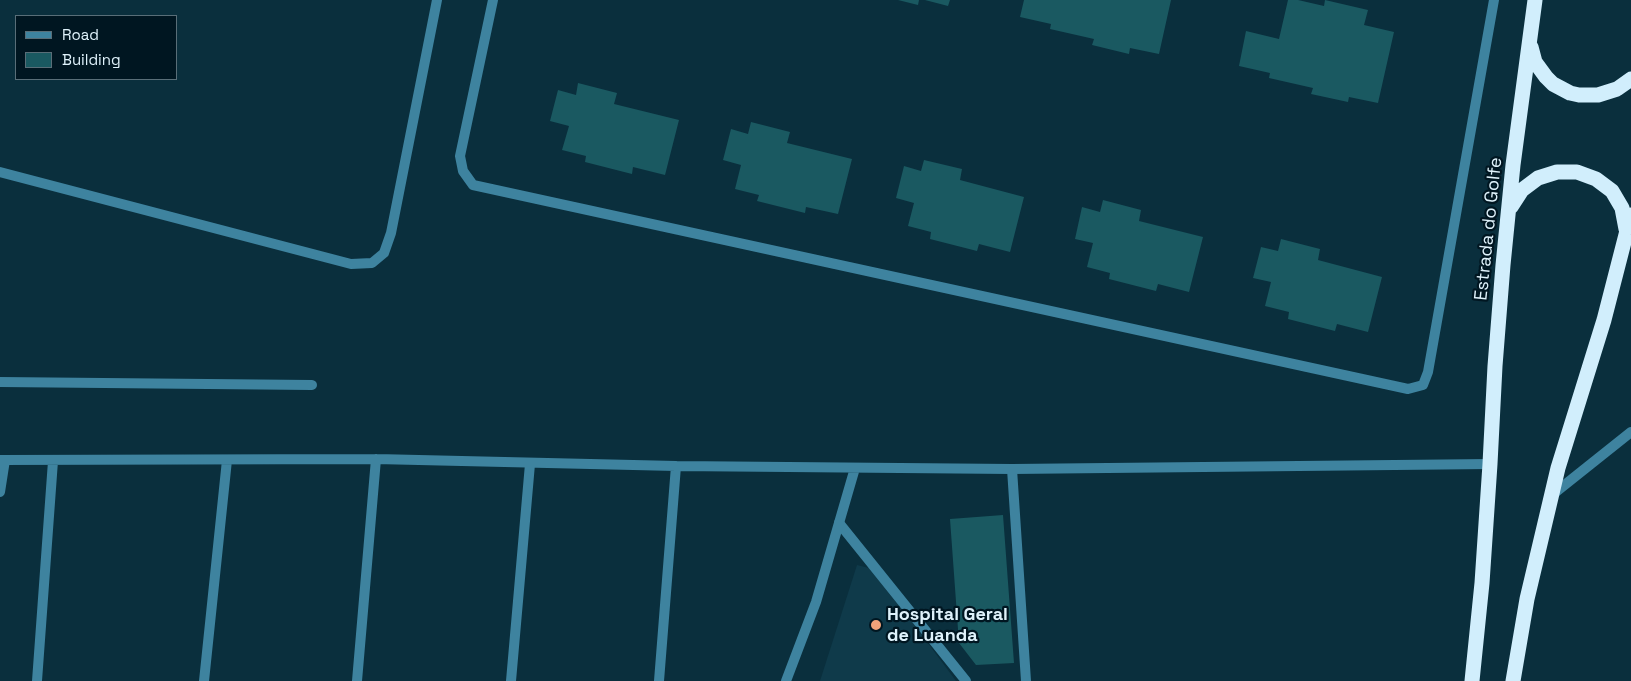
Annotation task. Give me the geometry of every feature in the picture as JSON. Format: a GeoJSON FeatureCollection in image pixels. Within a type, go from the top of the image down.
{"type":"FeatureCollection","features":[{"type":"Feature","properties":{"kind":"highway","name":"Estrada do Golfe"},"geometry":{"type":"LineString","coordinates":[[1472,681],[1482,583],[1495,366],[1508,217],[1535,0]]}},
{"type":"Feature","properties":{"kind":"highway"},"geometry":{"type":"LineString","coordinates":[[1530,43],[1532,53],[1540,70],[1553,84],[1570,93],[1598,95],[1617,89],[1631,79]]}},
{"type":"Feature","properties":{"kind":"highway"},"geometry":{"type":"LineString","coordinates":[[1508,217],[1516,199],[1529,184],[1547,174],[1567,171],[1577,172],[1596,179],[1615,195],[1625,218],[1626,238]]}},
{"type":"Feature","properties":{"kind":"highway"},"geometry":{"type":"LineString","coordinates":[[1513,681],[1527,599],[1558,468],[1604,320],[1631,215]]}},
{"type":"Feature","properties":{"kind":"street"},"geometry":{"type":"LineString","coordinates":[[0,172],[351,264],[372,263],[384,253],[391,233],[437,0]]}},
{"type":"Feature","properties":{"kind":"street"},"geometry":{"type":"LineString","coordinates":[[493,0],[460,156],[463,171],[473,185],[1408,389],[1422,385],[1428,372],[1494,0]]}},
{"type":"Feature","properties":{"kind":"street"},"geometry":{"type":"LineString","coordinates":[[0,382],[312,385]]}},
{"type":"Feature","properties":{"kind":"street"},"geometry":{"type":"LineString","coordinates":[[1552,495],[1631,432]]}},
{"type":"Feature","properties":{"kind":"street"},"geometry":{"type":"LineString","coordinates":[[0,492],[2,460],[376,460],[530,464],[1012,469],[1490,464]]}},
{"type":"Feature","properties":{"kind":"street"},"geometry":{"type":"LineString","coordinates":[[204,681],[227,460]]}},
{"type":"Feature","properties":{"kind":"street"},"geometry":{"type":"LineString","coordinates":[[357,681],[376,460]]}},
{"type":"Feature","properties":{"kind":"street"},"geometry":{"type":"LineString","coordinates":[[37,681],[53,461]]}},
{"type":"Feature","properties":{"kind":"street"},"geometry":{"type":"LineString","coordinates":[[511,681],[530,464]]}},
{"type":"Feature","properties":{"kind":"street"},"geometry":{"type":"LineString","coordinates":[[659,681],[676,466]]}},
{"type":"Feature","properties":{"kind":"street"},"geometry":{"type":"LineString","coordinates":[[786,681],[816,602],[855,468]]}},
{"type":"Feature","properties":{"kind":"street"},"geometry":{"type":"LineString","coordinates":[[1012,469],[1026,681]]}},
{"type":"Feature","properties":{"kind":"street"},"geometry":{"type":"LineString","coordinates":[[839,523],[966,681]]}},
{"type":"Feature","properties":{"kind":"shaded area","name":"Hospital Geral de Luanda"},"geometry":{"type":"Polygon","coordinates":[[[857,565],[873,569],[956,681],[820,681],[857,565]]]}},
{"type":"Feature","properties":{"kind":"building"},"geometry":{"type":"Polygon","coordinates":[[[898,0],[919,0],[918,5],[898,0]]]}},
{"type":"Feature","properties":{"kind":"building"},"geometry":{"type":"Polygon","coordinates":[[[925,0],[950,0],[948,6],[925,0]]]}},
{"type":"Feature","properties":{"kind":"building"},"geometry":{"type":"Polygon","coordinates":[[[1024,0],[1171,0],[1159,54],[1130,48],[1129,54],[1092,45],[1094,39],[1050,29],[1051,24],[1020,17],[1024,0]]]}},
{"type":"Feature","properties":{"kind":"building"},"geometry":{"type":"Polygon","coordinates":[[[1288,0],[1298,0],[1324,6],[1325,0],[1368,10],[1364,25],[1394,32],[1378,103],[1349,97],[1348,102],[1311,94],[1313,88],[1269,78],[1270,73],[1239,66],[1246,31],[1279,39],[1288,0]]]}},
{"type":"Feature","properties":{"kind":"building"},"geometry":{"type":"Polygon","coordinates":[[[578,83],[617,93],[614,104],[679,120],[665,175],[633,167],[632,174],[585,162],[586,156],[562,150],[569,126],[550,121],[558,90],[576,95],[578,83]]]}},
{"type":"Feature","properties":{"kind":"building"},"geometry":{"type":"Polygon","coordinates":[[[751,122],[790,132],[787,143],[852,159],[838,214],[806,207],[805,213],[757,201],[759,195],[735,189],[741,165],[723,160],[731,129],[748,134],[751,122]]]}},
{"type":"Feature","properties":{"kind":"building"},"geometry":{"type":"Polygon","coordinates":[[[924,160],[962,169],[960,180],[1024,197],[1010,252],[979,244],[977,251],[930,239],[931,232],[908,226],[914,203],[896,198],[904,166],[921,171],[924,160]]]}},
{"type":"Feature","properties":{"kind":"building"},"geometry":{"type":"Polygon","coordinates":[[[1103,200],[1141,210],[1139,221],[1203,237],[1189,292],[1158,284],[1156,291],[1109,279],[1110,273],[1087,267],[1093,243],[1075,239],[1082,207],[1100,212],[1103,200]]]}},
{"type":"Feature","properties":{"kind":"building"},"geometry":{"type":"Polygon","coordinates":[[[1281,239],[1320,249],[1318,260],[1382,277],[1368,332],[1337,324],[1335,331],[1288,319],[1289,312],[1265,306],[1271,282],[1253,278],[1261,247],[1278,251],[1281,239]]]}},
{"type":"Feature","properties":{"kind":"building"},"geometry":{"type":"Polygon","coordinates":[[[1003,515],[1014,663],[976,665],[959,643],[950,519],[1003,515]]]}},
{"type":"Feature","properties":{"kind":"place","name":"Hospital Geral de Luanda"},"geometry":{"type":"Point","coordinates":[876,625]}}]}
